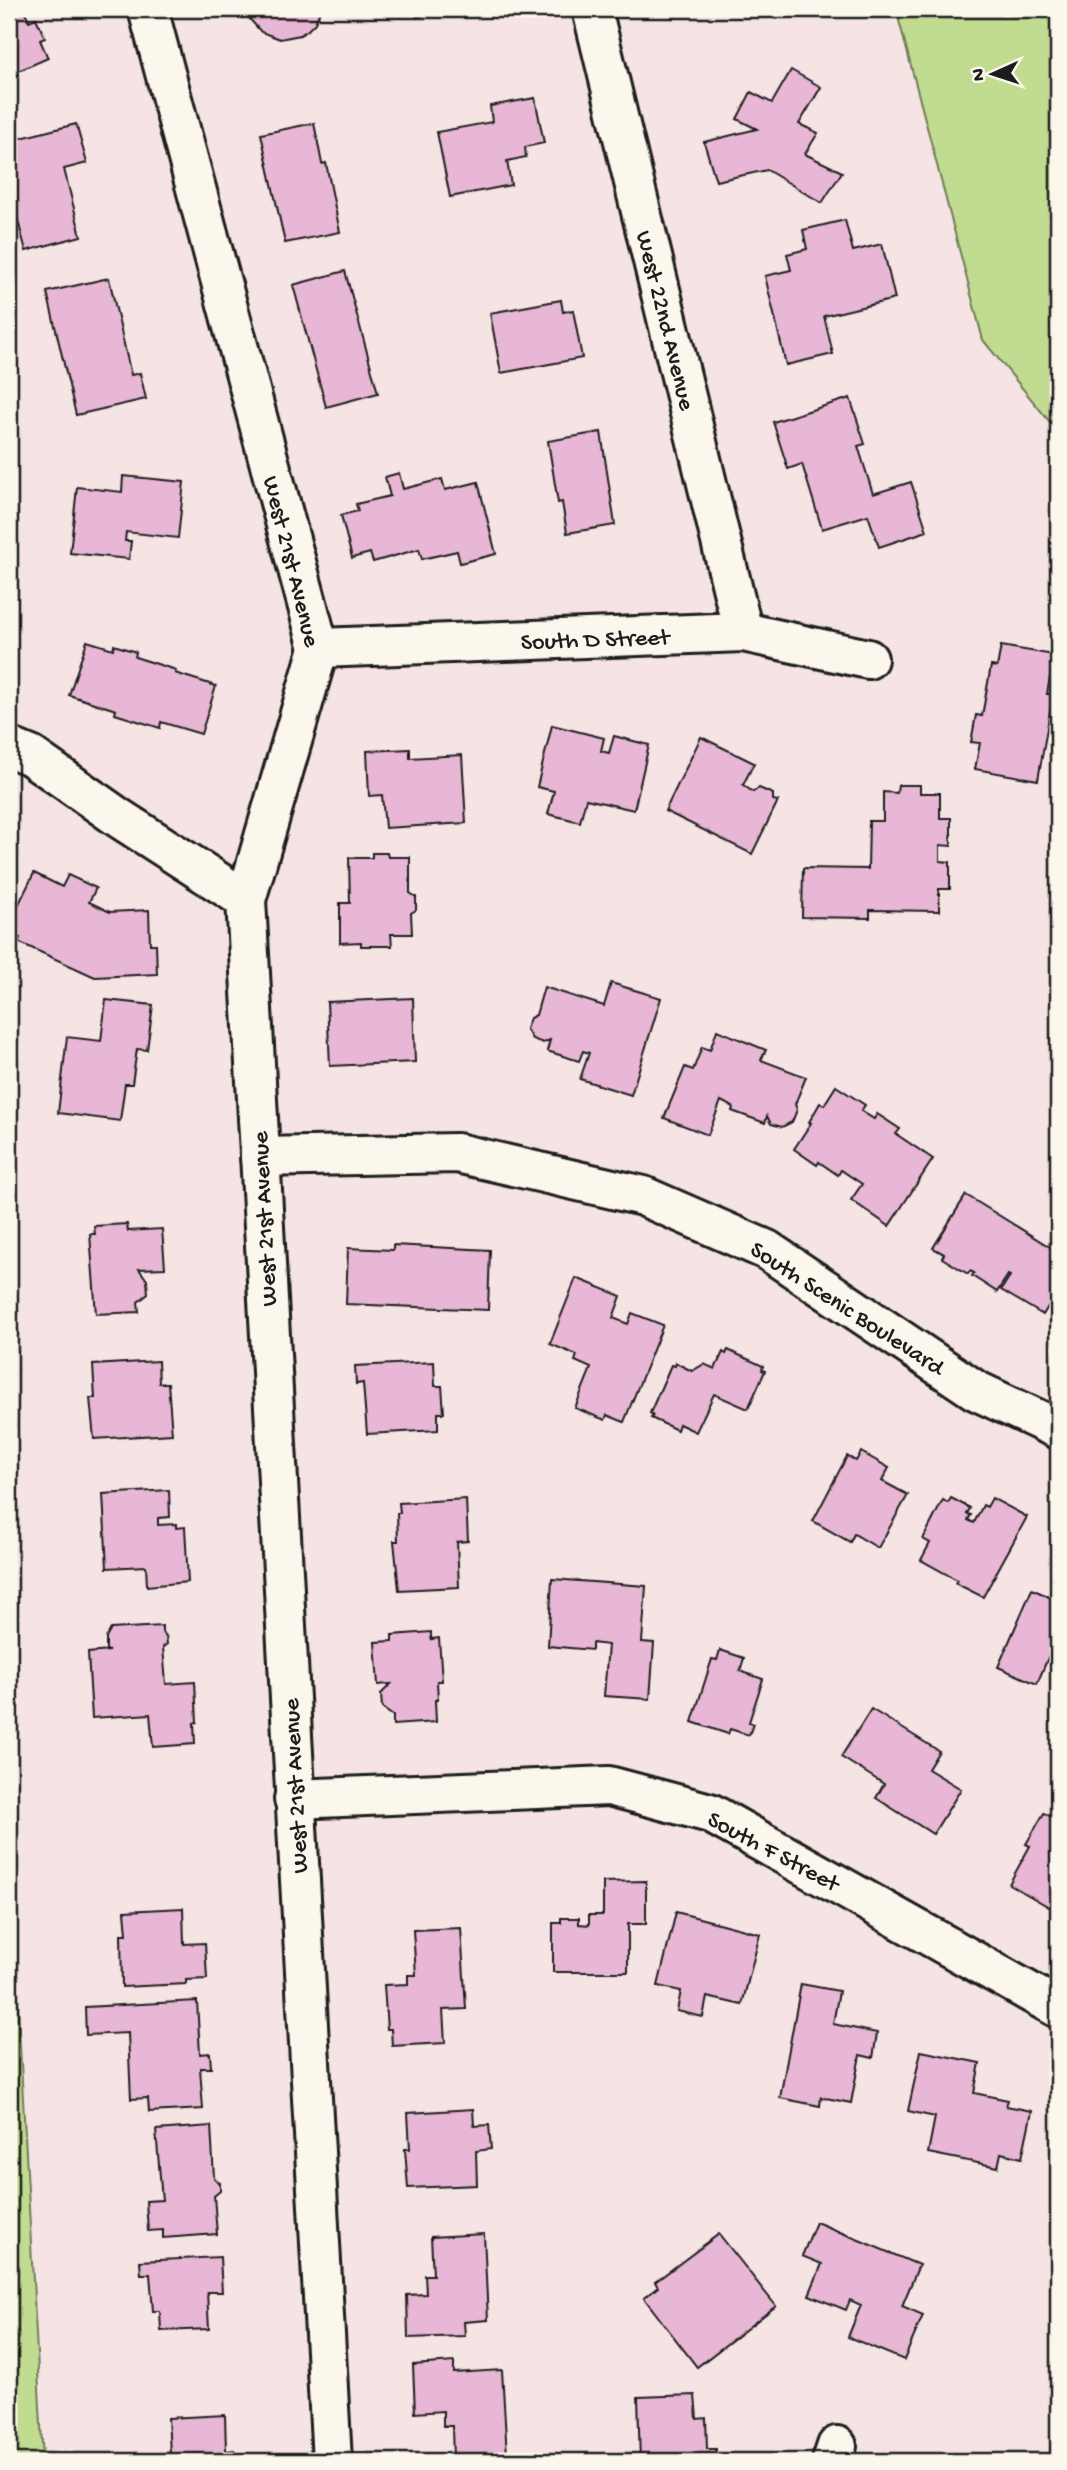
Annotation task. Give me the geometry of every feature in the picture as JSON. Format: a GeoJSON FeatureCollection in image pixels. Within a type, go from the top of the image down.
{"type":"FeatureCollection","features":[{"type":"Feature","properties":{"kind":"street","name":"West 21st Avenue"},"geometry":{"type":"LineString","coordinates":[[148,9],[318,648],[246,900],[332,2461]]}},
{"type":"Feature","properties":{"kind":"street","name":"West 22nd Avenue"},"geometry":{"type":"LineString","coordinates":[[592,9],[743,632]]}},
{"type":"Feature","properties":{"kind":"street","name":"South D Street"},"geometry":{"type":"LineString","coordinates":[[318,648],[743,632],[868,659]]}},
{"type":"Feature","properties":{"kind":"street"},"geometry":{"type":"LineString","coordinates":[[9,747],[31,756],[119,818],[246,900]]}},
{"type":"Feature","properties":{"kind":"street","name":"South Scenic Boulevard"},"geometry":{"type":"LineString","coordinates":[[260,1157],[457,1153],[643,1196],[767,1250],[975,1390],[1058,1429]]}},
{"type":"Feature","properties":{"kind":"street","name":"South F Street"},"geometry":{"type":"LineString","coordinates":[[294,1799],[609,1786],[710,1813],[1058,2008]]}},
{"type":"Feature","properties":{"kind":"green space"},"geometry":{"type":"Polygon","coordinates":[[[896,9],[1058,9],[1058,432],[983,340],[896,9]]]}},
{"type":"Feature","properties":{"kind":"green space"},"geometry":{"type":"Polygon","coordinates":[[[9,1846],[43,2461],[9,2461],[9,1846]]]}},
{"type":"Feature","properties":{"kind":"building"},"geometry":{"type":"Polygon","coordinates":[[[9,9],[24,9],[29,21],[36,18],[45,38],[40,40],[48,58],[9,75],[9,9]]]}},
{"type":"Feature","properties":{"kind":"building"},"geometry":{"type":"Polygon","coordinates":[[[246,9],[321,9],[315,23],[308,30],[300,35],[280,39],[261,32],[248,17],[246,9]]]}},
{"type":"Feature","properties":{"kind":"building"},"geometry":{"type":"Polygon","coordinates":[[[415,9],[449,9],[417,17],[415,9]]]}},
{"type":"Feature","properties":{"kind":"building"},"geometry":{"type":"Polygon","coordinates":[[[791,70],[821,87],[799,124],[818,133],[805,154],[842,172],[822,203],[767,170],[716,181],[704,142],[757,129],[737,119],[751,92],[772,103],[791,70]]]}},
{"type":"Feature","properties":{"kind":"building"},"geometry":{"type":"Polygon","coordinates":[[[535,98],[544,143],[525,147],[526,157],[507,161],[511,185],[450,197],[437,132],[492,122],[490,106],[535,98]]]}},
{"type":"Feature","properties":{"kind":"building"},"geometry":{"type":"Polygon","coordinates":[[[314,123],[322,164],[326,163],[340,232],[285,243],[261,134],[314,123]]]}},
{"type":"Feature","properties":{"kind":"building"},"geometry":{"type":"Polygon","coordinates":[[[76,124],[87,163],[64,169],[81,236],[26,251],[9,187],[9,141],[76,124]]]}},
{"type":"Feature","properties":{"kind":"building"},"geometry":{"type":"Polygon","coordinates":[[[845,220],[853,251],[882,244],[895,299],[824,316],[833,354],[786,365],[765,276],[791,270],[787,254],[807,249],[803,230],[845,220]]]}},
{"type":"Feature","properties":{"kind":"building"},"geometry":{"type":"Polygon","coordinates":[[[345,271],[378,393],[326,407],[293,285],[345,271]]]}},
{"type":"Feature","properties":{"kind":"building"},"geometry":{"type":"Polygon","coordinates":[[[109,278],[131,375],[140,373],[146,399],[76,415],[47,292],[109,278]]]}},
{"type":"Feature","properties":{"kind":"building"},"geometry":{"type":"Polygon","coordinates":[[[561,300],[563,312],[573,310],[582,358],[501,373],[490,313],[561,300]]]}},
{"type":"Feature","properties":{"kind":"building"},"geometry":{"type":"Polygon","coordinates":[[[850,398],[865,444],[858,446],[873,494],[911,482],[927,531],[879,547],[868,515],[822,529],[802,464],[788,469],[773,422],[850,398]]]}},
{"type":"Feature","properties":{"kind":"building"},"geometry":{"type":"Polygon","coordinates":[[[601,432],[615,525],[567,533],[562,502],[558,503],[548,441],[601,432]]]}},
{"type":"Feature","properties":{"kind":"building"},"geometry":{"type":"Polygon","coordinates":[[[399,473],[403,489],[442,479],[445,490],[478,482],[496,554],[460,563],[457,551],[422,559],[419,549],[373,562],[370,553],[352,558],[341,515],[358,511],[356,504],[390,496],[385,477],[399,473]]]}},
{"type":"Feature","properties":{"kind":"building"},"geometry":{"type":"Polygon","coordinates":[[[123,476],[184,482],[178,538],[126,532],[125,541],[131,541],[129,559],[70,553],[77,487],[122,492],[123,476]]]}},
{"type":"Feature","properties":{"kind":"building"},"geometry":{"type":"Polygon","coordinates":[[[87,641],[113,649],[114,645],[136,652],[135,657],[216,686],[201,734],[161,722],[160,728],[115,714],[116,710],[69,695],[87,641]]]}},
{"type":"Feature","properties":{"kind":"building"},"geometry":{"type":"Polygon","coordinates":[[[1001,646],[1054,655],[1047,694],[1053,694],[1038,780],[975,769],[980,743],[971,742],[976,715],[982,716],[991,666],[997,667],[1001,646]]]}},
{"type":"Feature","properties":{"kind":"building"},"geometry":{"type":"Polygon","coordinates":[[[552,725],[604,738],[601,751],[609,753],[614,736],[649,745],[634,810],[586,799],[580,822],[548,814],[554,791],[537,787],[552,725]]]}},
{"type":"Feature","properties":{"kind":"building"},"geometry":{"type":"Polygon","coordinates":[[[701,737],[754,763],[743,785],[753,792],[759,788],[773,794],[773,800],[778,801],[752,854],[665,811],[701,737]]]}},
{"type":"Feature","properties":{"kind":"building"},"geometry":{"type":"Polygon","coordinates":[[[410,749],[410,758],[462,755],[466,823],[385,828],[382,795],[369,796],[367,751],[410,749]]]}},
{"type":"Feature","properties":{"kind":"building"},"geometry":{"type":"Polygon","coordinates":[[[898,785],[920,785],[920,793],[940,793],[940,818],[951,818],[951,846],[940,845],[940,861],[950,862],[950,889],[939,889],[939,911],[870,910],[870,918],[802,917],[803,868],[868,869],[869,821],[883,821],[883,792],[897,793],[898,785]]]}},
{"type":"Feature","properties":{"kind":"building"},"geometry":{"type":"Polygon","coordinates":[[[372,853],[387,853],[388,857],[410,857],[410,893],[416,897],[416,910],[411,913],[412,934],[391,934],[392,946],[361,946],[361,942],[340,943],[340,903],[350,903],[349,858],[372,858],[372,853]]]}},
{"type":"Feature","properties":{"kind":"building"},"geometry":{"type":"Polygon","coordinates":[[[34,873],[62,887],[68,875],[96,888],[89,902],[110,912],[149,910],[150,944],[156,944],[157,974],[95,977],[18,942],[20,938],[9,933],[9,924],[34,873]]]}},
{"type":"Feature","properties":{"kind":"building"},"geometry":{"type":"Polygon","coordinates":[[[611,983],[661,998],[631,1095],[580,1079],[589,1053],[583,1051],[579,1061],[547,1051],[550,1040],[543,1043],[532,1039],[526,1029],[530,1018],[536,1015],[544,987],[604,1006],[611,983]]]}},
{"type":"Feature","properties":{"kind":"building"},"geometry":{"type":"Polygon","coordinates":[[[413,998],[415,1062],[330,1066],[327,1002],[413,998]]]}},
{"type":"Feature","properties":{"kind":"building"},"geometry":{"type":"Polygon","coordinates":[[[106,1000],[153,1005],[147,1050],[137,1049],[132,1084],[125,1084],[120,1121],[58,1113],[67,1037],[101,1041],[106,1000]]]}},
{"type":"Feature","properties":{"kind":"building"},"geometry":{"type":"Polygon","coordinates":[[[717,1030],[766,1050],[761,1060],[806,1077],[795,1104],[797,1110],[792,1122],[782,1127],[771,1124],[767,1116],[765,1123],[732,1111],[733,1107],[721,1101],[708,1135],[664,1118],[685,1067],[693,1070],[702,1047],[710,1050],[717,1030]]]}},
{"type":"Feature","properties":{"kind":"building"},"geometry":{"type":"Polygon","coordinates":[[[836,1086],[865,1105],[861,1111],[874,1119],[877,1114],[900,1129],[896,1134],[933,1159],[889,1226],[851,1200],[862,1184],[841,1170],[838,1175],[819,1162],[817,1165],[794,1149],[820,1103],[824,1105],[836,1086]]]}},
{"type":"Feature","properties":{"kind":"building"},"geometry":{"type":"Polygon","coordinates":[[[966,1195],[1058,1252],[1058,1265],[1054,1272],[1058,1274],[1058,1290],[1043,1315],[1001,1290],[1010,1276],[1008,1275],[997,1292],[972,1276],[974,1273],[970,1271],[968,1274],[942,1258],[944,1254],[933,1248],[966,1195]]]}},
{"type":"Feature","properties":{"kind":"building"},"geometry":{"type":"Polygon","coordinates":[[[127,1224],[128,1231],[162,1229],[165,1268],[139,1269],[147,1280],[148,1294],[138,1302],[139,1312],[96,1314],[90,1234],[95,1234],[94,1226],[127,1224]]]}},
{"type":"Feature","properties":{"kind":"building"},"geometry":{"type":"Polygon","coordinates":[[[393,1245],[490,1250],[488,1310],[346,1304],[348,1248],[393,1250],[393,1245]]]}},
{"type":"Feature","properties":{"kind":"building"},"geometry":{"type":"Polygon","coordinates":[[[576,1278],[621,1296],[613,1318],[628,1324],[632,1313],[663,1325],[624,1422],[607,1415],[605,1420],[575,1408],[591,1368],[575,1361],[577,1355],[550,1344],[576,1278]]]}},
{"type":"Feature","properties":{"kind":"building"},"geometry":{"type":"Polygon","coordinates":[[[728,1350],[763,1366],[762,1370],[765,1371],[748,1409],[714,1394],[696,1432],[679,1424],[677,1430],[651,1418],[653,1415],[650,1413],[671,1365],[675,1366],[676,1363],[692,1371],[704,1364],[715,1369],[723,1352],[726,1354],[728,1350]]]}},
{"type":"Feature","properties":{"kind":"building"},"geometry":{"type":"Polygon","coordinates":[[[158,1361],[159,1383],[168,1383],[172,1434],[94,1439],[90,1398],[95,1398],[93,1365],[158,1361]]]}},
{"type":"Feature","properties":{"kind":"building"},"geometry":{"type":"Polygon","coordinates":[[[434,1362],[435,1386],[442,1386],[444,1413],[438,1413],[438,1430],[367,1434],[363,1383],[356,1384],[355,1366],[434,1362]]]}},
{"type":"Feature","properties":{"kind":"building"},"geometry":{"type":"Polygon","coordinates":[[[861,1452],[889,1468],[882,1481],[908,1495],[878,1548],[854,1534],[850,1542],[813,1521],[847,1456],[856,1461],[861,1452]]]}},
{"type":"Feature","properties":{"kind":"building"},"geometry":{"type":"Polygon","coordinates":[[[169,1490],[170,1517],[158,1518],[158,1525],[176,1524],[176,1528],[185,1527],[188,1582],[147,1586],[146,1566],[107,1568],[103,1494],[169,1490]]]}},
{"type":"Feature","properties":{"kind":"building"},"geometry":{"type":"Polygon","coordinates":[[[951,1498],[970,1508],[967,1514],[971,1515],[968,1520],[974,1523],[983,1505],[987,1507],[992,1498],[1027,1517],[983,1597],[955,1583],[957,1580],[921,1560],[930,1543],[923,1539],[943,1500],[948,1503],[951,1498]]]}},
{"type":"Feature","properties":{"kind":"building"},"geometry":{"type":"Polygon","coordinates":[[[466,1499],[468,1541],[457,1542],[459,1587],[399,1590],[394,1541],[398,1541],[399,1503],[466,1499]]]}},
{"type":"Feature","properties":{"kind":"building"},"geometry":{"type":"Polygon","coordinates":[[[552,1579],[646,1586],[642,1642],[654,1643],[650,1699],[604,1696],[608,1645],[592,1643],[592,1650],[548,1646],[552,1579]]]}},
{"type":"Feature","properties":{"kind":"building"},"geometry":{"type":"Polygon","coordinates":[[[1032,1589],[1058,1601],[1058,1634],[1037,1684],[998,1667],[1032,1589]]]}},
{"type":"Feature","properties":{"kind":"building"},"geometry":{"type":"Polygon","coordinates":[[[162,1626],[167,1644],[163,1647],[166,1684],[195,1682],[195,1744],[153,1747],[150,1714],[92,1718],[88,1653],[109,1651],[106,1650],[106,1638],[111,1629],[162,1626]]]}},
{"type":"Feature","properties":{"kind":"building"},"geometry":{"type":"Polygon","coordinates":[[[431,1632],[431,1639],[439,1638],[442,1681],[437,1681],[436,1722],[393,1725],[393,1716],[382,1708],[381,1694],[391,1684],[378,1685],[375,1642],[392,1641],[392,1635],[431,1632]]]}},
{"type":"Feature","properties":{"kind":"building"},"geometry":{"type":"Polygon","coordinates":[[[720,1650],[744,1658],[740,1671],[763,1679],[749,1722],[753,1724],[749,1735],[730,1729],[728,1734],[692,1722],[712,1659],[717,1660],[720,1650]]]}},
{"type":"Feature","properties":{"kind":"building"},"geometry":{"type":"Polygon","coordinates":[[[871,1709],[939,1751],[928,1769],[961,1789],[933,1834],[876,1798],[884,1784],[841,1757],[871,1709]]]}},
{"type":"Feature","properties":{"kind":"building"},"geometry":{"type":"Polygon","coordinates":[[[1044,1813],[1058,1821],[1058,1912],[1009,1884],[1030,1846],[1026,1844],[1044,1813]]]}},
{"type":"Feature","properties":{"kind":"building"},"geometry":{"type":"Polygon","coordinates":[[[646,1881],[646,1924],[628,1924],[628,1972],[553,1972],[553,1923],[561,1923],[561,1918],[579,1918],[579,1924],[589,1925],[589,1915],[603,1915],[603,1882],[646,1881]]]}},
{"type":"Feature","properties":{"kind":"building"},"geometry":{"type":"Polygon","coordinates":[[[183,1908],[184,1944],[205,1943],[207,1979],[186,1980],[186,1984],[122,1987],[121,1934],[127,1934],[125,1911],[183,1908]]]}},
{"type":"Feature","properties":{"kind":"building"},"geometry":{"type":"Polygon","coordinates":[[[676,1912],[760,1934],[742,2005],[707,1997],[703,2017],[677,2011],[681,1991],[658,1986],[676,1912]]]}},
{"type":"Feature","properties":{"kind":"building"},"geometry":{"type":"Polygon","coordinates":[[[461,1928],[466,2009],[443,2010],[445,2043],[392,2046],[391,2029],[387,2029],[384,1985],[408,1984],[408,1975],[416,1975],[413,1930],[461,1928]]]}},
{"type":"Feature","properties":{"kind":"building"},"geometry":{"type":"Polygon","coordinates":[[[801,1984],[839,1991],[833,2024],[877,2033],[873,2058],[860,2055],[851,2103],[821,2097],[820,2106],[780,2098],[801,1984]]]}},
{"type":"Feature","properties":{"kind":"building"},"geometry":{"type":"Polygon","coordinates":[[[197,2001],[200,2054],[210,2053],[211,2068],[200,2068],[203,2109],[149,2112],[148,2098],[131,2099],[128,2033],[86,2035],[85,2007],[197,2001]]]}},
{"type":"Feature","properties":{"kind":"building"},"geometry":{"type":"Polygon","coordinates":[[[921,2051],[980,2063],[974,2093],[1008,2100],[1006,2106],[1032,2111],[1022,2158],[1001,2153],[998,2167],[928,2153],[935,2117],[908,2111],[921,2051]]]}},
{"type":"Feature","properties":{"kind":"building"},"geometry":{"type":"Polygon","coordinates":[[[473,2109],[474,2126],[489,2125],[491,2149],[476,2151],[477,2185],[408,2188],[405,2149],[410,2149],[408,2113],[473,2109]]]}},
{"type":"Feature","properties":{"kind":"building"},"geometry":{"type":"Polygon","coordinates":[[[211,2126],[214,2178],[220,2183],[220,2191],[214,2196],[217,2234],[163,2238],[163,2230],[148,2231],[146,2201],[162,2200],[156,2130],[211,2126]]]}},
{"type":"Feature","properties":{"kind":"building"},"geometry":{"type":"Polygon","coordinates":[[[816,2222],[919,2265],[902,2306],[923,2315],[904,2360],[848,2337],[861,2305],[850,2300],[846,2310],[809,2295],[822,2264],[802,2256],[816,2222]]]}},
{"type":"Feature","properties":{"kind":"building"},"geometry":{"type":"Polygon","coordinates":[[[484,2234],[488,2320],[464,2322],[465,2336],[408,2338],[407,2295],[426,2294],[425,2275],[433,2275],[431,2237],[484,2234]]]}},
{"type":"Feature","properties":{"kind":"building"},"geometry":{"type":"Polygon","coordinates":[[[719,2234],[776,2306],[697,2367],[644,2298],[658,2287],[655,2282],[719,2234]]]}},
{"type":"Feature","properties":{"kind":"building"},"geometry":{"type":"Polygon","coordinates":[[[220,2257],[222,2292],[207,2292],[209,2329],[161,2331],[160,2311],[153,2311],[150,2274],[141,2274],[140,2261],[220,2257]]]}},
{"type":"Feature","properties":{"kind":"building"},"geometry":{"type":"Polygon","coordinates":[[[454,2362],[454,2373],[502,2370],[507,2456],[453,2459],[452,2426],[443,2426],[443,2411],[415,2413],[413,2365],[454,2362]]]}},
{"type":"Feature","properties":{"kind":"building"},"geometry":{"type":"Polygon","coordinates":[[[695,2395],[697,2419],[706,2418],[707,2449],[716,2449],[716,2461],[640,2461],[638,2397],[695,2395]]]}},
{"type":"Feature","properties":{"kind":"building"},"geometry":{"type":"Polygon","coordinates":[[[225,2415],[226,2451],[234,2450],[235,2461],[164,2461],[164,2453],[170,2453],[168,2418],[225,2415]]]}}]}
